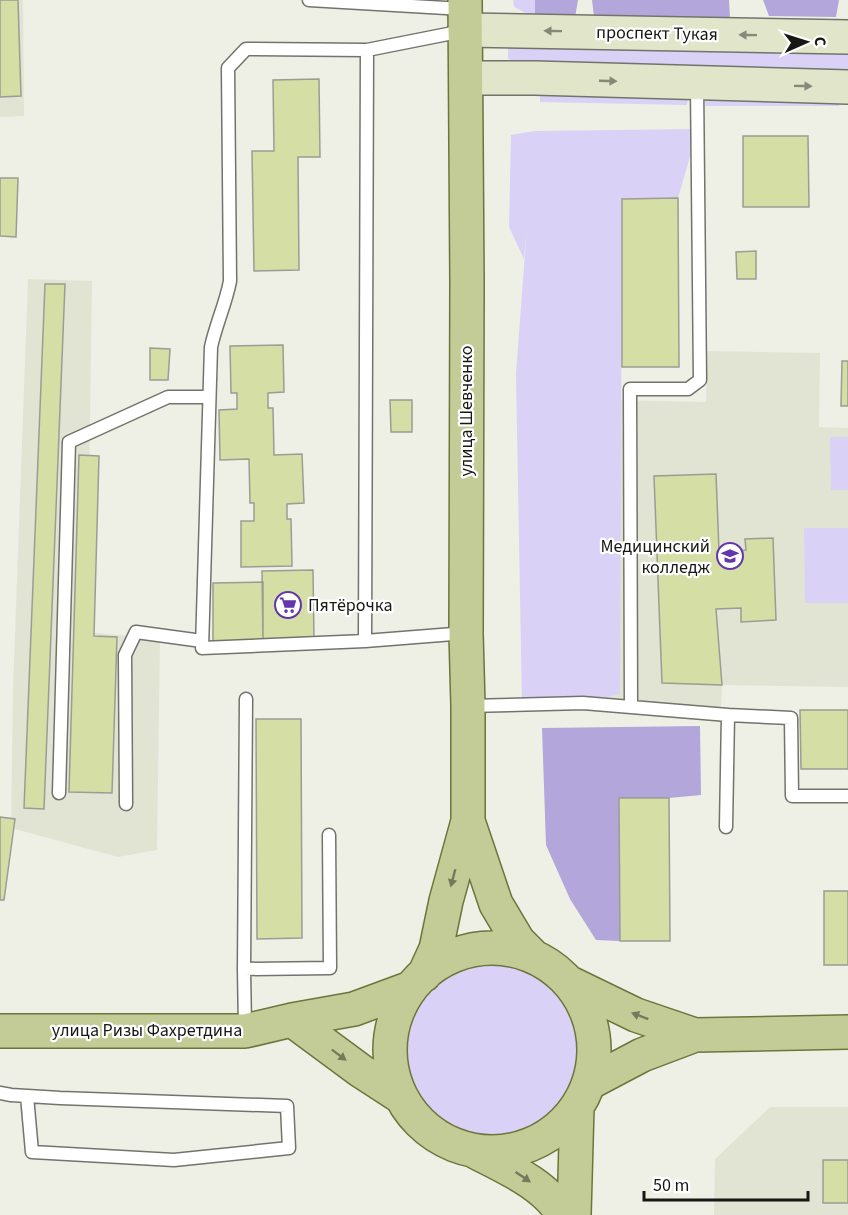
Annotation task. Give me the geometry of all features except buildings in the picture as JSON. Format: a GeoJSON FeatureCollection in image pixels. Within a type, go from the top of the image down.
{"type":"FeatureCollection","features":[{"type":"Feature","properties":{"kind":"main road","name":"проспект Тукая"},"geometry":{"type":"LineString","coordinates":[[465,13],[848,37]]}},
{"type":"Feature","properties":{"kind":"main road","name":"улица Шевченко"},"geometry":{"type":"LineString","coordinates":[[465,13],[468,821]]}},
{"type":"Feature","properties":{"kind":"main road"},"geometry":{"type":"LineString","coordinates":[[466,78],[848,87]]}},
{"type":"Feature","properties":{"kind":"main road"},"geometry":{"type":"LineString","coordinates":[[468,821],[496,904],[518,941],[533,956],[552,967],[579,996],[592,1030],[593,1066],[583,1095],[574,1215]]}},
{"type":"Feature","properties":{"kind":"main road"},"geometry":{"type":"LineString","coordinates":[[468,821],[446,901],[436,949],[397,1013],[391,1041],[392,1070],[401,1096],[414,1116],[432,1132],[452,1144],[475,1151],[516,1173],[541,1190],[562,1215]]}},
{"type":"Feature","properties":{"kind":"main road"},"geometry":{"type":"LineString","coordinates":[[417,981],[448,958],[476,949],[504,949],[533,956]]}},
{"type":"Feature","properties":{"kind":"main road","name":"улица Ризы Фахретдина"},"geometry":{"type":"LineString","coordinates":[[0,1031],[245,1031],[354,1009],[417,981]]}},
{"type":"Feature","properties":{"kind":"main road"},"geometry":{"type":"LineString","coordinates":[[568,982],[636,1015],[695,1035]]}},
{"type":"Feature","properties":{"kind":"main road"},"geometry":{"type":"LineString","coordinates":[[292,1020],[361,1071],[401,1096]]}},
{"type":"Feature","properties":{"kind":"main road"},"geometry":{"type":"LineString","coordinates":[[475,1151],[498,1152],[522,1148],[543,1139],[562,1125],[583,1095],[642,1055],[695,1035],[848,1032]]}},
{"type":"Feature","properties":{"kind":"lane"},"geometry":{"type":"LineString","coordinates":[[309,0],[465,13]]}},
{"type":"Feature","properties":{"kind":"lane"},"geometry":{"type":"LineString","coordinates":[[465,13],[367,50],[246,49],[228,68],[230,281],[227,298],[216,324],[211,347],[202,648],[365,641],[466,633]]}},
{"type":"Feature","properties":{"kind":"lane"},"geometry":{"type":"LineString","coordinates":[[365,641],[367,50]]}},
{"type":"Feature","properties":{"kind":"lane"},"geometry":{"type":"LineString","coordinates":[[631,707],[630,389],[688,389],[700,380],[698,83]]}},
{"type":"Feature","properties":{"kind":"lane"},"geometry":{"type":"LineString","coordinates":[[59,793],[69,442],[168,397],[209,397]]}},
{"type":"Feature","properties":{"kind":"lane"},"geometry":{"type":"LineString","coordinates":[[126,804],[125,655],[136,632],[202,641]]}},
{"type":"Feature","properties":{"kind":"lane"},"geometry":{"type":"LineString","coordinates":[[245,1031],[246,699]]}},
{"type":"Feature","properties":{"kind":"lane"},"geometry":{"type":"LineString","coordinates":[[468,706],[583,703],[791,718],[792,796],[848,796]]}},
{"type":"Feature","properties":{"kind":"lane"},"geometry":{"type":"LineString","coordinates":[[726,827],[728,715]]}},
{"type":"Feature","properties":{"kind":"lane"},"geometry":{"type":"LineString","coordinates":[[244,969],[330,968],[329,835]]}},
{"type":"Feature","properties":{"kind":"lane"},"geometry":{"type":"LineString","coordinates":[[0,1093],[287,1106],[289,1148],[174,1160],[32,1152],[27,1096]]}},
{"type":"Feature","properties":{"kind":"shaded area"},"geometry":{"type":"Polygon","coordinates":[[[0,0],[23,0],[24,116],[0,117],[0,0]]]}},
{"type":"Feature","properties":{"kind":"shaded area"},"geometry":{"type":"Polygon","coordinates":[[[513,0],[535,0],[535,18],[514,7],[513,0]]]}},
{"type":"Feature","properties":{"kind":"shaded area"},"geometry":{"type":"Polygon","coordinates":[[[535,0],[578,0],[575,18],[535,18],[535,0]]]}},
{"type":"Feature","properties":{"kind":"shaded area"},"geometry":{"type":"Polygon","coordinates":[[[592,0],[729,0],[730,18],[594,17],[592,0]]]}},
{"type":"Feature","properties":{"kind":"shaded area"},"geometry":{"type":"Polygon","coordinates":[[[763,0],[839,0],[836,17],[769,16],[763,0]]]}},
{"type":"Feature","properties":{"kind":"shaded area"},"geometry":{"type":"Polygon","coordinates":[[[517,44],[848,53],[848,73],[517,62],[508,59],[508,48],[517,44]]]}},
{"type":"Feature","properties":{"kind":"shaded area"},"geometry":{"type":"Polygon","coordinates":[[[540,94],[688,98],[687,105],[540,102],[540,94]]]}},
{"type":"Feature","properties":{"kind":"shaded area"},"geometry":{"type":"Polygon","coordinates":[[[706,95],[840,101],[839,106],[705,106],[706,95]]]}},
{"type":"Feature","properties":{"kind":"shaded area"},"geometry":{"type":"Polygon","coordinates":[[[698,129],[678,198],[622,199],[620,694],[583,703],[522,705],[516,374],[527,226],[524,259],[509,227],[511,135],[534,131],[698,129]]]}},
{"type":"Feature","properties":{"kind":"shaded area"},"geometry":{"type":"Polygon","coordinates":[[[28,279],[92,281],[87,632],[160,639],[157,850],[118,857],[11,828],[13,689],[28,279]]]}},
{"type":"Feature","properties":{"kind":"shaded area","name":"Медицинский колледж"},"geometry":{"type":"Polygon","coordinates":[[[707,351],[820,353],[819,427],[848,428],[848,687],[722,685],[721,709],[609,707],[614,400],[706,402],[707,351]]]}},
{"type":"Feature","properties":{"kind":"shaded area"},"geometry":{"type":"Polygon","coordinates":[[[830,437],[848,437],[848,490],[831,490],[830,437]]]}},
{"type":"Feature","properties":{"kind":"shaded area"},"geometry":{"type":"Polygon","coordinates":[[[804,528],[848,528],[848,603],[805,603],[804,528]]]}},
{"type":"Feature","properties":{"kind":"shaded area"},"geometry":{"type":"Polygon","coordinates":[[[700,726],[701,795],[669,798],[619,798],[620,941],[596,940],[570,899],[546,845],[542,728],[700,726]]]}},
{"type":"Feature","properties":{"kind":"shaded area"},"geometry":{"type":"Polygon","coordinates":[[[495,961],[529,968],[544,976],[557,987],[568,1000],[576,1015],[583,1049],[576,1083],[568,1098],[557,1111],[544,1122],[529,1130],[495,1137],[461,1130],[446,1122],[433,1111],[422,1098],[414,1083],[407,1049],[414,1015],[422,1000],[433,987],[446,976],[461,968],[495,961]]]}},
{"type":"Feature","properties":{"kind":"shaded area"},"geometry":{"type":"Polygon","coordinates":[[[770,1107],[848,1107],[848,1215],[714,1215],[715,1159],[770,1107]]]}},
{"type":"Feature","properties":{"kind":"place","name":"Медицинский колледж"},"geometry":{"type":"Point","coordinates":[730,556]}},
{"type":"Feature","properties":{"kind":"place","name":"Пятёрочка"},"geometry":{"type":"Point","coordinates":[288,605]}}]}
